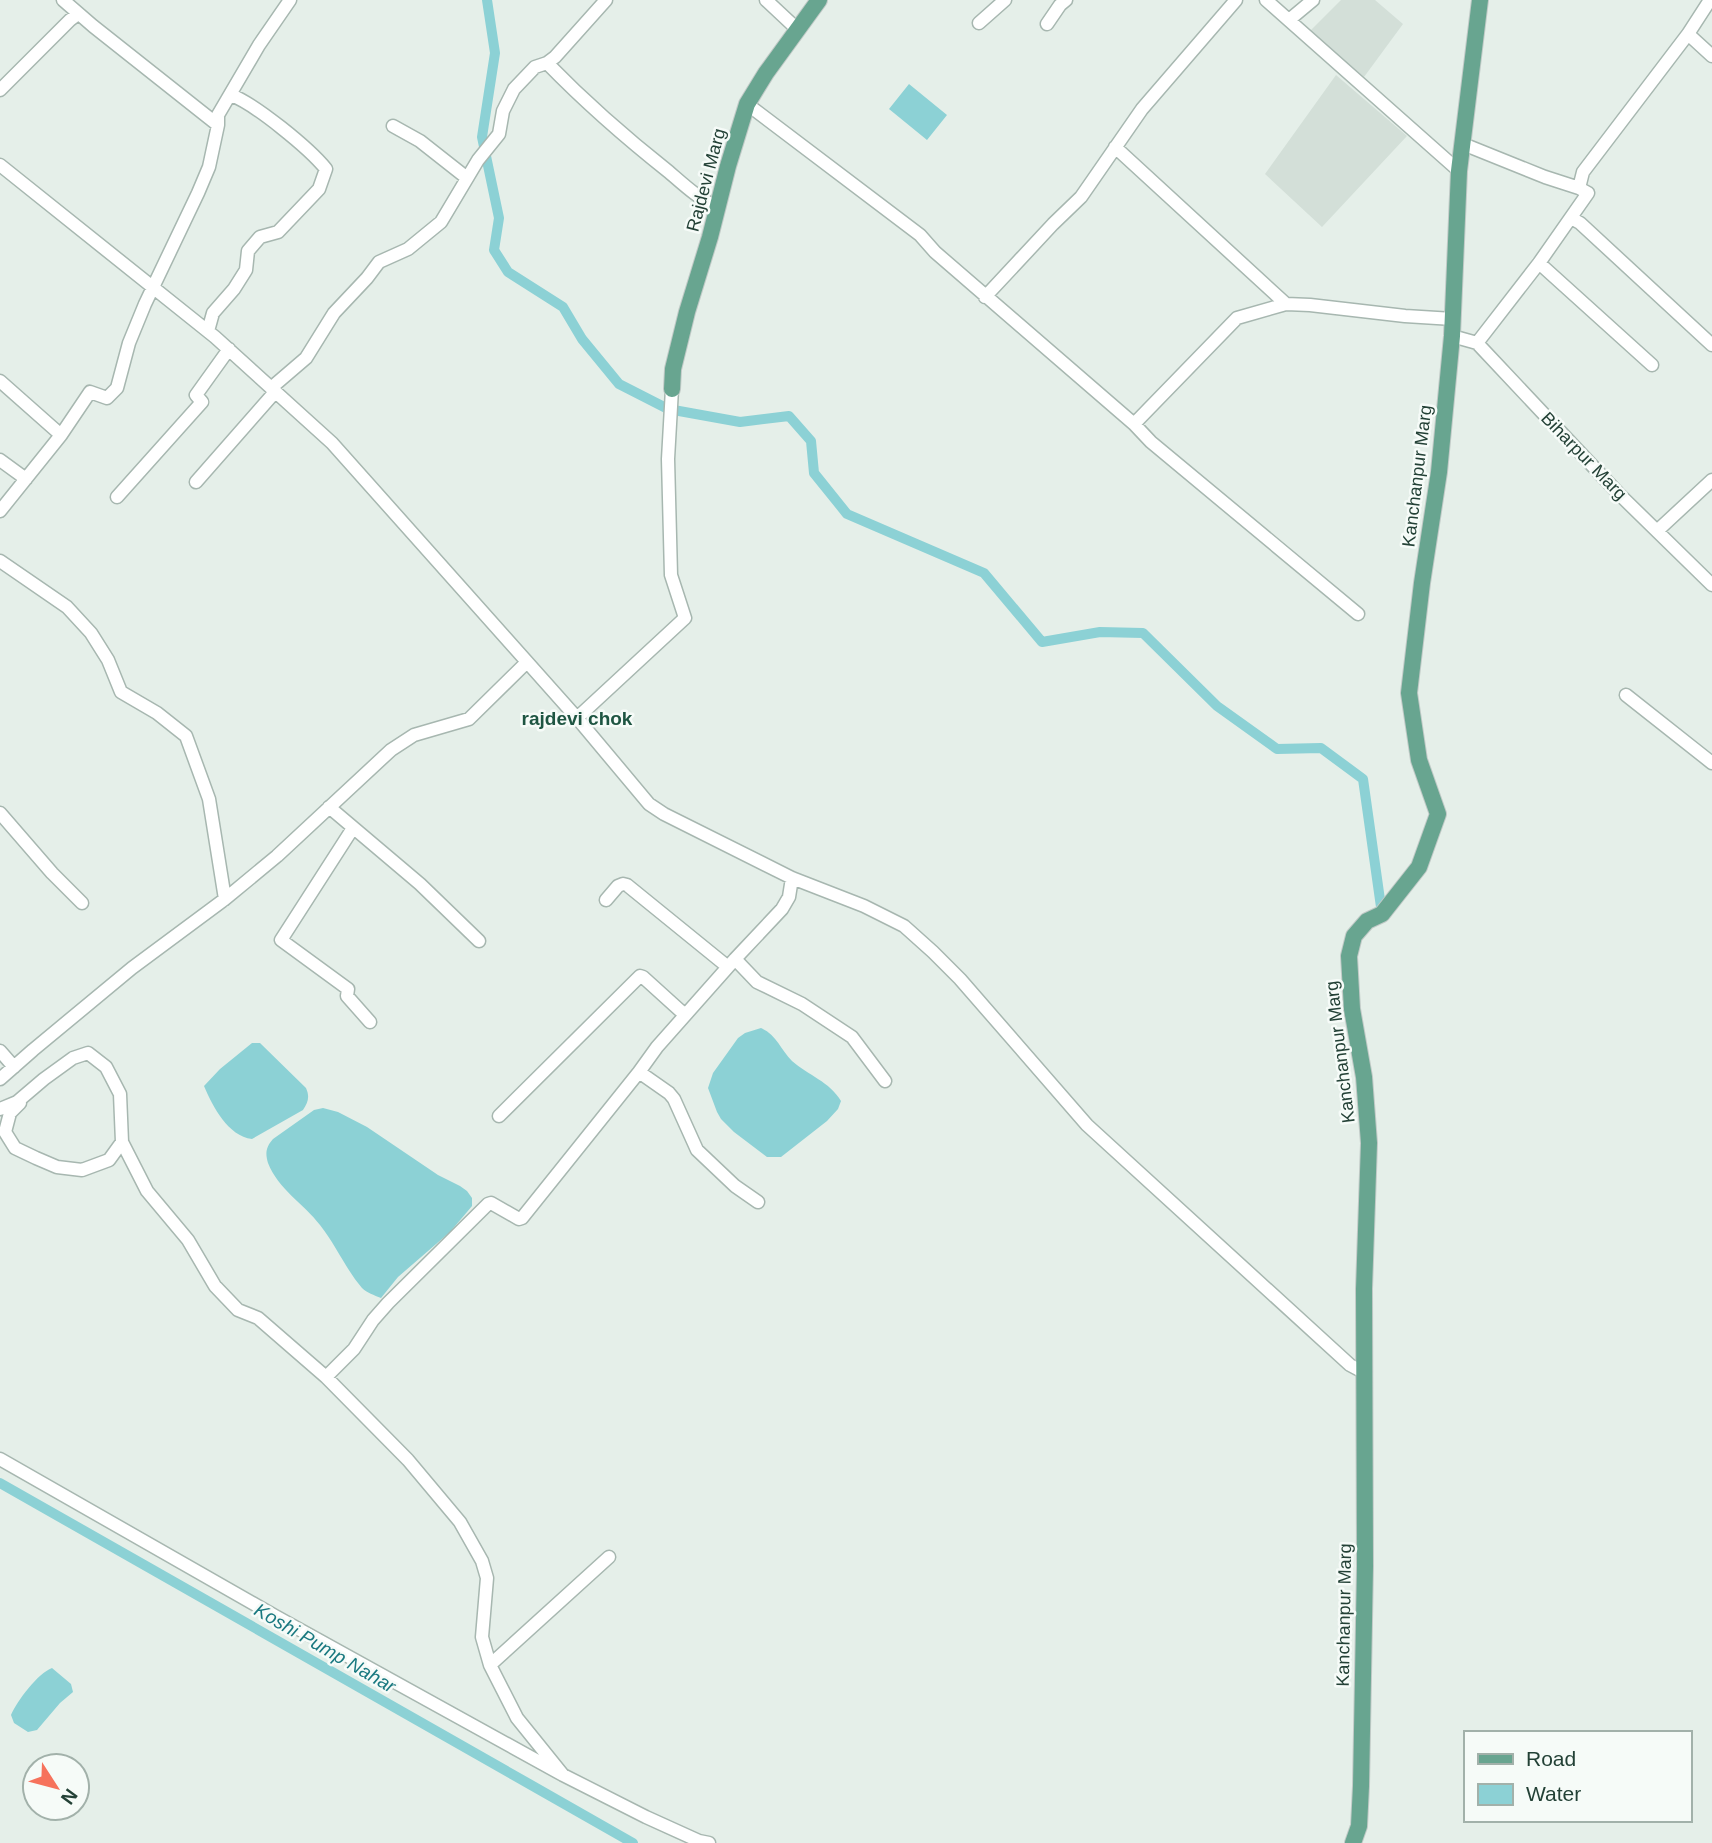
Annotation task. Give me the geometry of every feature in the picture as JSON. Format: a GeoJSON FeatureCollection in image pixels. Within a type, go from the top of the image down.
{"type":"FeatureCollection","features":[{"type":"Feature","properties":{"kind":"main road","name":"Rajdevi Marg"},"geometry":{"type":"LineString","coordinates":[[672,389],[673,369],[687,312],[747,104],[766,73],[820,0]]}},
{"type":"Feature","properties":{"kind":"main road","name":"Kanchanpur Marg"},"geometry":{"type":"LineString","coordinates":[[1353,1843],[1359,1826],[1361,1786],[1365,1566],[1364,1289],[1369,1143],[1364,1077],[1352,1009],[1349,956],[1354,936],[1367,921],[1381,914],[1419,867],[1438,814],[1419,760],[1409,693],[1439,472],[1453,328],[1459,171],[1480,0]]}},
{"type":"Feature","properties":{"kind":"street"},"geometry":{"type":"LineString","coordinates":[[63,0],[165,85],[218,125]]}},
{"type":"Feature","properties":{"kind":"street"},"geometry":{"type":"LineString","coordinates":[[0,511],[61,435],[90,392],[107,398],[117,388],[129,343],[209,167],[218,116],[259,45],[290,0]]}},
{"type":"Feature","properties":{"kind":"street"},"geometry":{"type":"LineString","coordinates":[[196,482],[273,390],[306,358],[334,313],[379,262],[408,249],[441,222],[478,160],[499,134],[503,111],[514,89],[535,67],[555,57],[606,0]]}},
{"type":"Feature","properties":{"kind":"street"},"geometry":{"type":"LineString","coordinates":[[766,0],[797,29]]}},
{"type":"Feature","properties":{"kind":"street"},"geometry":{"type":"LineString","coordinates":[[979,23],[1005,0]]}},
{"type":"Feature","properties":{"kind":"street"},"geometry":{"type":"LineString","coordinates":[[1047,24],[1066,0]]}},
{"type":"Feature","properties":{"kind":"street"},"geometry":{"type":"LineString","coordinates":[[985,296],[1081,197],[1142,109],[1236,0]]}},
{"type":"Feature","properties":{"kind":"street"},"geometry":{"type":"LineString","coordinates":[[1266,0],[1459,171]]}},
{"type":"Feature","properties":{"kind":"street"},"geometry":{"type":"LineString","coordinates":[[1289,20],[1313,0]]}},
{"type":"Feature","properties":{"kind":"street"},"geometry":{"type":"LineString","coordinates":[[1579,188],[1583,172],[1688,34],[1710,0]]}},
{"type":"Feature","properties":{"kind":"street"},"geometry":{"type":"LineString","coordinates":[[0,90],[78,14]]}},
{"type":"Feature","properties":{"kind":"street"},"geometry":{"type":"LineString","coordinates":[[1688,34],[1712,56]]}},
{"type":"Feature","properties":{"kind":"street"},"geometry":{"type":"LineString","coordinates":[[547,63],[578,94],[659,164],[707,203],[718,207]]}},
{"type":"Feature","properties":{"kind":"street"},"geometry":{"type":"LineString","coordinates":[[208,331],[213,313],[246,270],[248,251],[260,237],[278,232],[319,189],[326,169],[313,154],[232,95]]}},
{"type":"Feature","properties":{"kind":"street"},"geometry":{"type":"LineString","coordinates":[[747,104],[920,234],[935,252],[1134,424],[1151,442],[1358,614]]}},
{"type":"Feature","properties":{"kind":"street"},"geometry":{"type":"LineString","coordinates":[[393,125],[420,141],[467,177]]}},
{"type":"Feature","properties":{"kind":"street"},"geometry":{"type":"LineString","coordinates":[[1134,424],[1237,318],[1286,304],[1405,316],[1453,328],[1477,343],[1539,263],[1587,193],[1462,144]]}},
{"type":"Feature","properties":{"kind":"street"},"geometry":{"type":"LineString","coordinates":[[1115,147],[1286,304]]}},
{"type":"Feature","properties":{"kind":"street"},"geometry":{"type":"LineString","coordinates":[[0,165],[208,331],[332,443],[577,718],[649,804],[792,878],[864,906],[904,926],[960,979],[1087,1125],[1350,1365],[1365,1373]]}},
{"type":"Feature","properties":{"kind":"street"},"geometry":{"type":"LineString","coordinates":[[1571,218],[1580,223],[1712,345]]}},
{"type":"Feature","properties":{"kind":"street"},"geometry":{"type":"LineString","coordinates":[[1539,263],[1652,365]]}},
{"type":"Feature","properties":{"kind":"street","name":"Biharpur Marg"},"geometry":{"type":"LineString","coordinates":[[1477,343],[1712,585]]}},
{"type":"Feature","properties":{"kind":"street"},"geometry":{"type":"LineString","coordinates":[[117,497],[202,402],[196,395],[229,349]]}},
{"type":"Feature","properties":{"kind":"street"},"geometry":{"type":"LineString","coordinates":[[0,380],[61,435]]}},
{"type":"Feature","properties":{"kind":"street"},"geometry":{"type":"LineString","coordinates":[[577,718],[685,618],[671,575],[668,459],[672,389]]}},
{"type":"Feature","properties":{"kind":"street"},"geometry":{"type":"LineString","coordinates":[[0,460],[26,479]]}},
{"type":"Feature","properties":{"kind":"street"},"geometry":{"type":"LineString","coordinates":[[1657,531],[1712,480]]}},
{"type":"Feature","properties":{"kind":"street"},"geometry":{"type":"LineString","coordinates":[[0,561],[67,607],[91,633],[108,660],[121,692],[157,713],[186,736],[209,799],[225,899]]}},
{"type":"Feature","properties":{"kind":"street"},"geometry":{"type":"LineString","coordinates":[[0,1079],[132,968],[225,899],[277,856],[391,750],[414,735],[469,719],[527,662]]}},
{"type":"Feature","properties":{"kind":"street"},"geometry":{"type":"LineString","coordinates":[[1626,695],[1712,763]]}},
{"type":"Feature","properties":{"kind":"street"},"geometry":{"type":"LineString","coordinates":[[329,807],[420,884],[479,941]]}},
{"type":"Feature","properties":{"kind":"street"},"geometry":{"type":"LineString","coordinates":[[0,813],[82,903]]}},
{"type":"Feature","properties":{"kind":"street"},"geometry":{"type":"LineString","coordinates":[[353,828],[281,940],[348,989],[347,996],[370,1022]]}},
{"type":"Feature","properties":{"kind":"street"},"geometry":{"type":"LineString","coordinates":[[326,1377],[354,1349],[388,1303],[488,1204],[491,1203],[519,1219],[522,1217],[657,1047],[782,909],[789,897],[792,878]]}},
{"type":"Feature","properties":{"kind":"street"},"geometry":{"type":"LineString","coordinates":[[606,900],[618,886],[627,885],[757,982],[802,1004],[852,1037],[886,1081]]}},
{"type":"Feature","properties":{"kind":"street"},"geometry":{"type":"LineString","coordinates":[[499,1116],[640,976],[685,1015]]}},
{"type":"Feature","properties":{"kind":"street"},"geometry":{"type":"LineString","coordinates":[[0,1051],[14,1067]]}},
{"type":"Feature","properties":{"kind":"street"},"geometry":{"type":"LineString","coordinates":[[0,1110],[17,1102],[73,1058],[88,1054],[106,1067],[120,1094],[122,1142],[147,1191],[188,1240],[215,1286],[238,1310],[258,1318],[326,1377],[408,1460],[460,1522],[482,1561],[487,1578],[482,1637],[489,1665],[517,1718],[563,1775]]}},
{"type":"Feature","properties":{"kind":"street"},"geometry":{"type":"LineString","coordinates":[[639,1072],[674,1099],[697,1150],[735,1186],[758,1202]]}},
{"type":"Feature","properties":{"kind":"street"},"geometry":{"type":"LineString","coordinates":[[44,1079],[10,1113],[5,1132],[15,1147],[57,1167],[82,1170],[109,1160],[122,1142]]}},
{"type":"Feature","properties":{"kind":"street"},"geometry":{"type":"LineString","coordinates":[[0,1459],[275,1616],[563,1775],[646,1817],[709,1843]]}},
{"type":"Feature","properties":{"kind":"street"},"geometry":{"type":"LineString","coordinates":[[489,1665],[609,1557]]}},
{"type":"Feature","properties":{"kind":"shaded area"},"geometry":{"type":"Polygon","coordinates":[[[1341,0],[1375,0],[1403,24],[1364,77],[1310,31],[1341,0]]]}},
{"type":"Feature","properties":{"kind":"shaded area"},"geometry":{"type":"Polygon","coordinates":[[[1336,75],[1407,136],[1322,227],[1265,174],[1336,75]]]}},
{"type":"Feature","properties":{"kind":"water"},"geometry":{"type":"Polygon","coordinates":[[[909,84],[947,115],[927,140],[889,109],[909,84]]]}},
{"type":"Feature","properties":{"kind":"water"},"geometry":{"type":"Polygon","coordinates":[[[761,1028],[774,1038],[792,1061],[825,1084],[841,1101],[838,1109],[827,1121],[781,1157],[767,1157],[734,1132],[721,1119],[708,1088],[713,1073],[738,1038],[761,1028]]]}},
{"type":"Feature","properties":{"kind":"water"},"geometry":{"type":"Polygon","coordinates":[[[252,1043],[260,1043],[306,1088],[308,1097],[303,1110],[252,1139],[243,1137],[222,1119],[204,1086],[252,1043]]]}},
{"type":"Feature","properties":{"kind":"water"},"geometry":{"type":"Polygon","coordinates":[[[323,1108],[338,1112],[367,1127],[438,1175],[460,1186],[472,1198],[472,1206],[450,1232],[398,1277],[381,1298],[362,1288],[314,1217],[278,1181],[268,1163],[267,1150],[273,1139],[314,1110],[323,1108]]]}},
{"type":"Feature","properties":{"kind":"water"},"geometry":{"type":"Polygon","coordinates":[[[52,1668],[71,1684],[73,1692],[37,1730],[28,1732],[14,1723],[11,1715],[28,1688],[52,1668]]]}},
{"type":"Feature","properties":{"kind":"waterway"},"geometry":{"type":"LineString","coordinates":[[487,0],[495,53],[482,137],[499,218],[494,250],[508,272],[563,307],[582,339],[619,384],[668,409],[740,422],[789,416],[811,441],[814,473],[847,514],[984,573],[1042,642],[1100,632],[1143,633],[1217,706],[1277,749],[1321,748],[1363,779],[1382,914]]}},
{"type":"Feature","properties":{"kind":"waterway","name":"Koshi Pump Nahar"},"geometry":{"type":"LineString","coordinates":[[0,1483],[633,1843]]}},
{"type":"Feature","properties":{"kind":"district","name":"rajdevi chok"},"geometry":{"type":"Point","coordinates":[577,718]}}]}
